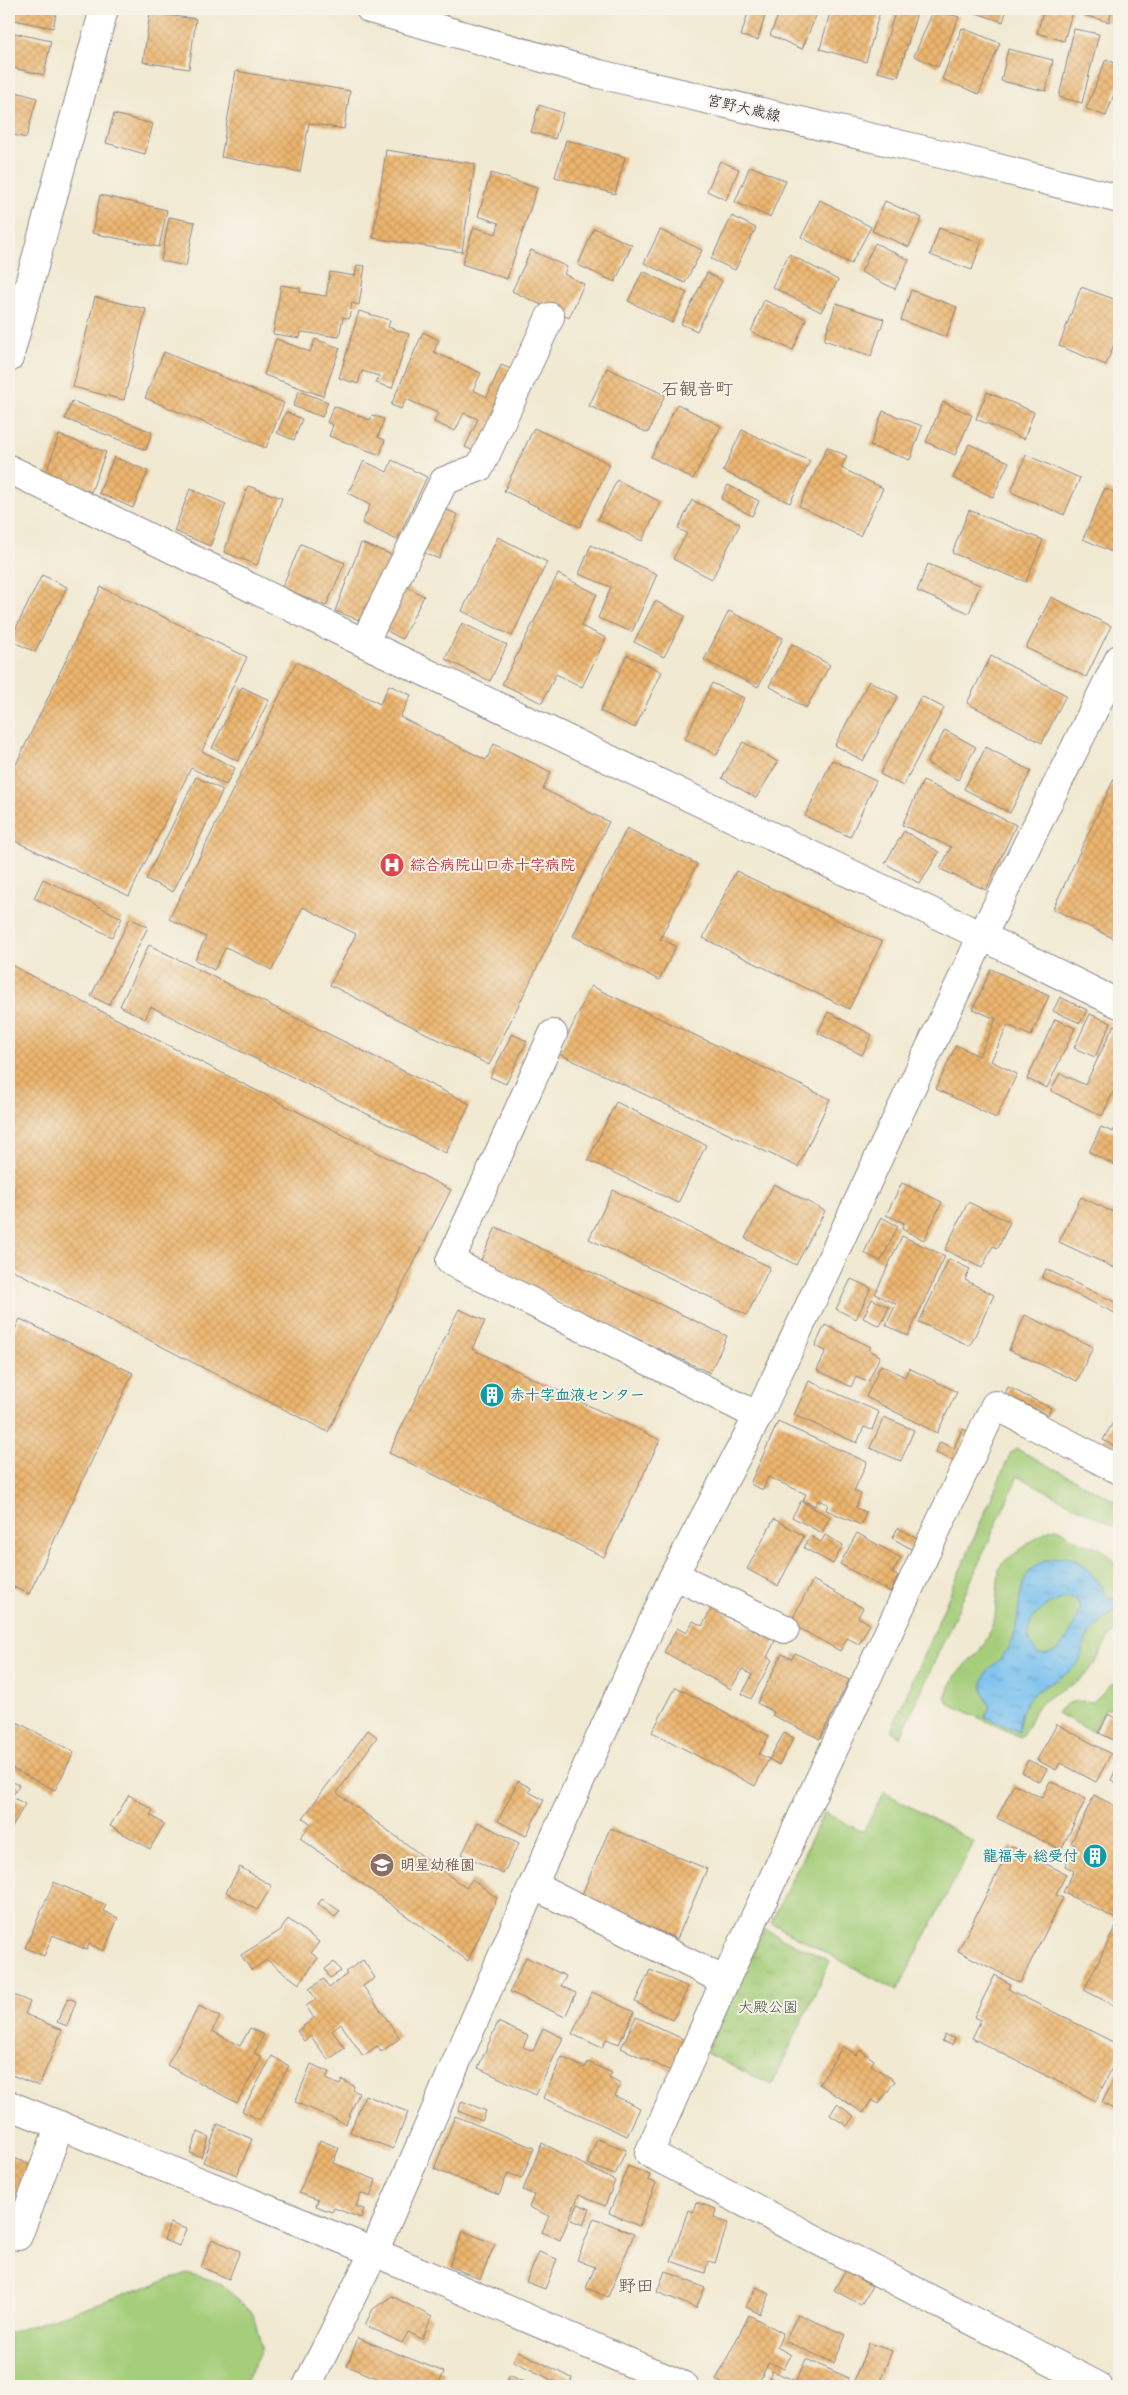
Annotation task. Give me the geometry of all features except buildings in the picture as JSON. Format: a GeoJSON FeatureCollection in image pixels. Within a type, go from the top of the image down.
{"type":"FeatureCollection","features":[{"type":"Feature","properties":{"kind":"street"},"geometry":{"type":"LineString","coordinates":[[9,358],[104,9]]}},
{"type":"Feature","properties":{"kind":"street","name":"宮野大歳線"},"geometry":{"type":"LineString","coordinates":[[370,9],[599,74],[958,158],[1119,199]]}},
{"type":"Feature","properties":{"kind":"street"},"geometry":{"type":"LineString","coordinates":[[364,643],[444,481],[480,467],[550,317]]}},
{"type":"Feature","properties":{"kind":"street"},"geometry":{"type":"LineString","coordinates":[[9,469],[364,643],[982,936],[1119,1004]]}},
{"type":"Feature","properties":{"kind":"street"},"geometry":{"type":"LineString","coordinates":[[307,2386],[374,2252],[533,1885],[674,1575],[758,1416],[982,936],[1119,659]]}},
{"type":"Feature","properties":{"kind":"street"},"geometry":{"type":"LineString","coordinates":[[553,1034],[450,1260],[758,1416]]}},
{"type":"Feature","properties":{"kind":"street"},"geometry":{"type":"LineString","coordinates":[[1098,2386],[649,2153],[725,1981],[995,1405],[1119,1470]]}},
{"type":"Feature","properties":{"kind":"street"},"geometry":{"type":"LineString","coordinates":[[674,1575],[785,1629]]}},
{"type":"Feature","properties":{"kind":"street"},"geometry":{"type":"LineString","coordinates":[[533,1885],[725,1981]]}},
{"type":"Feature","properties":{"kind":"street"},"geometry":{"type":"LineString","coordinates":[[9,2105],[374,2252],[684,2386]]}},
{"type":"Feature","properties":{"kind":"street"},"geometry":{"type":"LineString","coordinates":[[18,2236],[60,2125]]}},
{"type":"Feature","properties":{"kind":"green space"},"geometry":{"type":"Polygon","coordinates":[[[1017,1449],[1119,1503],[1119,1529],[1018,1476],[901,1736],[891,1731],[1011,1452],[1017,1449]]]}},
{"type":"Feature","properties":{"kind":"green space"},"geometry":{"type":"Polygon","coordinates":[[[1056,1528],[1074,1539],[1104,1551],[1119,1567],[1119,1626],[1106,1642],[1090,1670],[1078,1681],[1043,1701],[1037,1707],[1020,1737],[948,1703],[945,1697],[957,1673],[978,1653],[988,1637],[995,1617],[999,1570],[1002,1563],[1046,1531],[1056,1528]]]}},
{"type":"Feature","properties":{"kind":"green space"},"geometry":{"type":"Polygon","coordinates":[[[1119,1681],[1119,1714],[1110,1709],[1105,1709],[1093,1732],[1057,1713],[1069,1703],[1077,1701],[1093,1702],[1110,1685],[1119,1681]]]}},
{"type":"Feature","properties":{"kind":"green space"},"geometry":{"type":"Polygon","coordinates":[[[884,1792],[974,1842],[897,1991],[771,1923],[824,1812],[863,1832],[884,1792]]]}},
{"type":"Feature","properties":{"kind":"green space","name":"大殿公園"},"geometry":{"type":"Polygon","coordinates":[[[764,1929],[830,1961],[772,2085],[706,2053],[764,1929]]]}},
{"type":"Feature","properties":{"kind":"green space"},"geometry":{"type":"Polygon","coordinates":[[[188,2273],[222,2284],[253,2315],[262,2348],[244,2386],[9,2386],[9,2333],[188,2273]]]}},
{"type":"Feature","properties":{"kind":"water"},"geometry":{"type":"Polygon","coordinates":[[[1065,1557],[1073,1559],[1086,1567],[1109,1599],[1119,1599],[1119,1611],[1109,1616],[1094,1629],[1086,1640],[1078,1663],[1069,1672],[1040,1689],[1025,1704],[1019,1732],[985,1717],[990,1707],[984,1694],[983,1684],[989,1670],[1007,1650],[1012,1641],[1022,1587],[1027,1576],[1035,1567],[1047,1560],[1065,1557]],[[1069,1597],[1059,1600],[1041,1610],[1034,1617],[1030,1625],[1029,1634],[1031,1644],[1038,1654],[1054,1652],[1061,1647],[1071,1632],[1080,1608],[1077,1600],[1069,1597]]]}},
{"type":"Feature","properties":{"kind":"place","name":"綜合病院山口赤十字病院"},"geometry":{"type":"Point","coordinates":[392,865]}},
{"type":"Feature","properties":{"kind":"place","name":"赤十字血液センター"},"geometry":{"type":"Point","coordinates":[492,1395]}},
{"type":"Feature","properties":{"kind":"place","name":"龍福寺 総受付"},"geometry":{"type":"Point","coordinates":[1095,1856]}},
{"type":"Feature","properties":{"kind":"place","name":"明星幼稚園"},"geometry":{"type":"Point","coordinates":[382,1865]}},
{"type":"Feature","properties":{"kind":"district","name":"石観音町"},"geometry":{"type":"Point","coordinates":[697,389]}},
{"type":"Feature","properties":{"kind":"district","name":"野田"},"geometry":{"type":"Point","coordinates":[636,2286]}}]}
